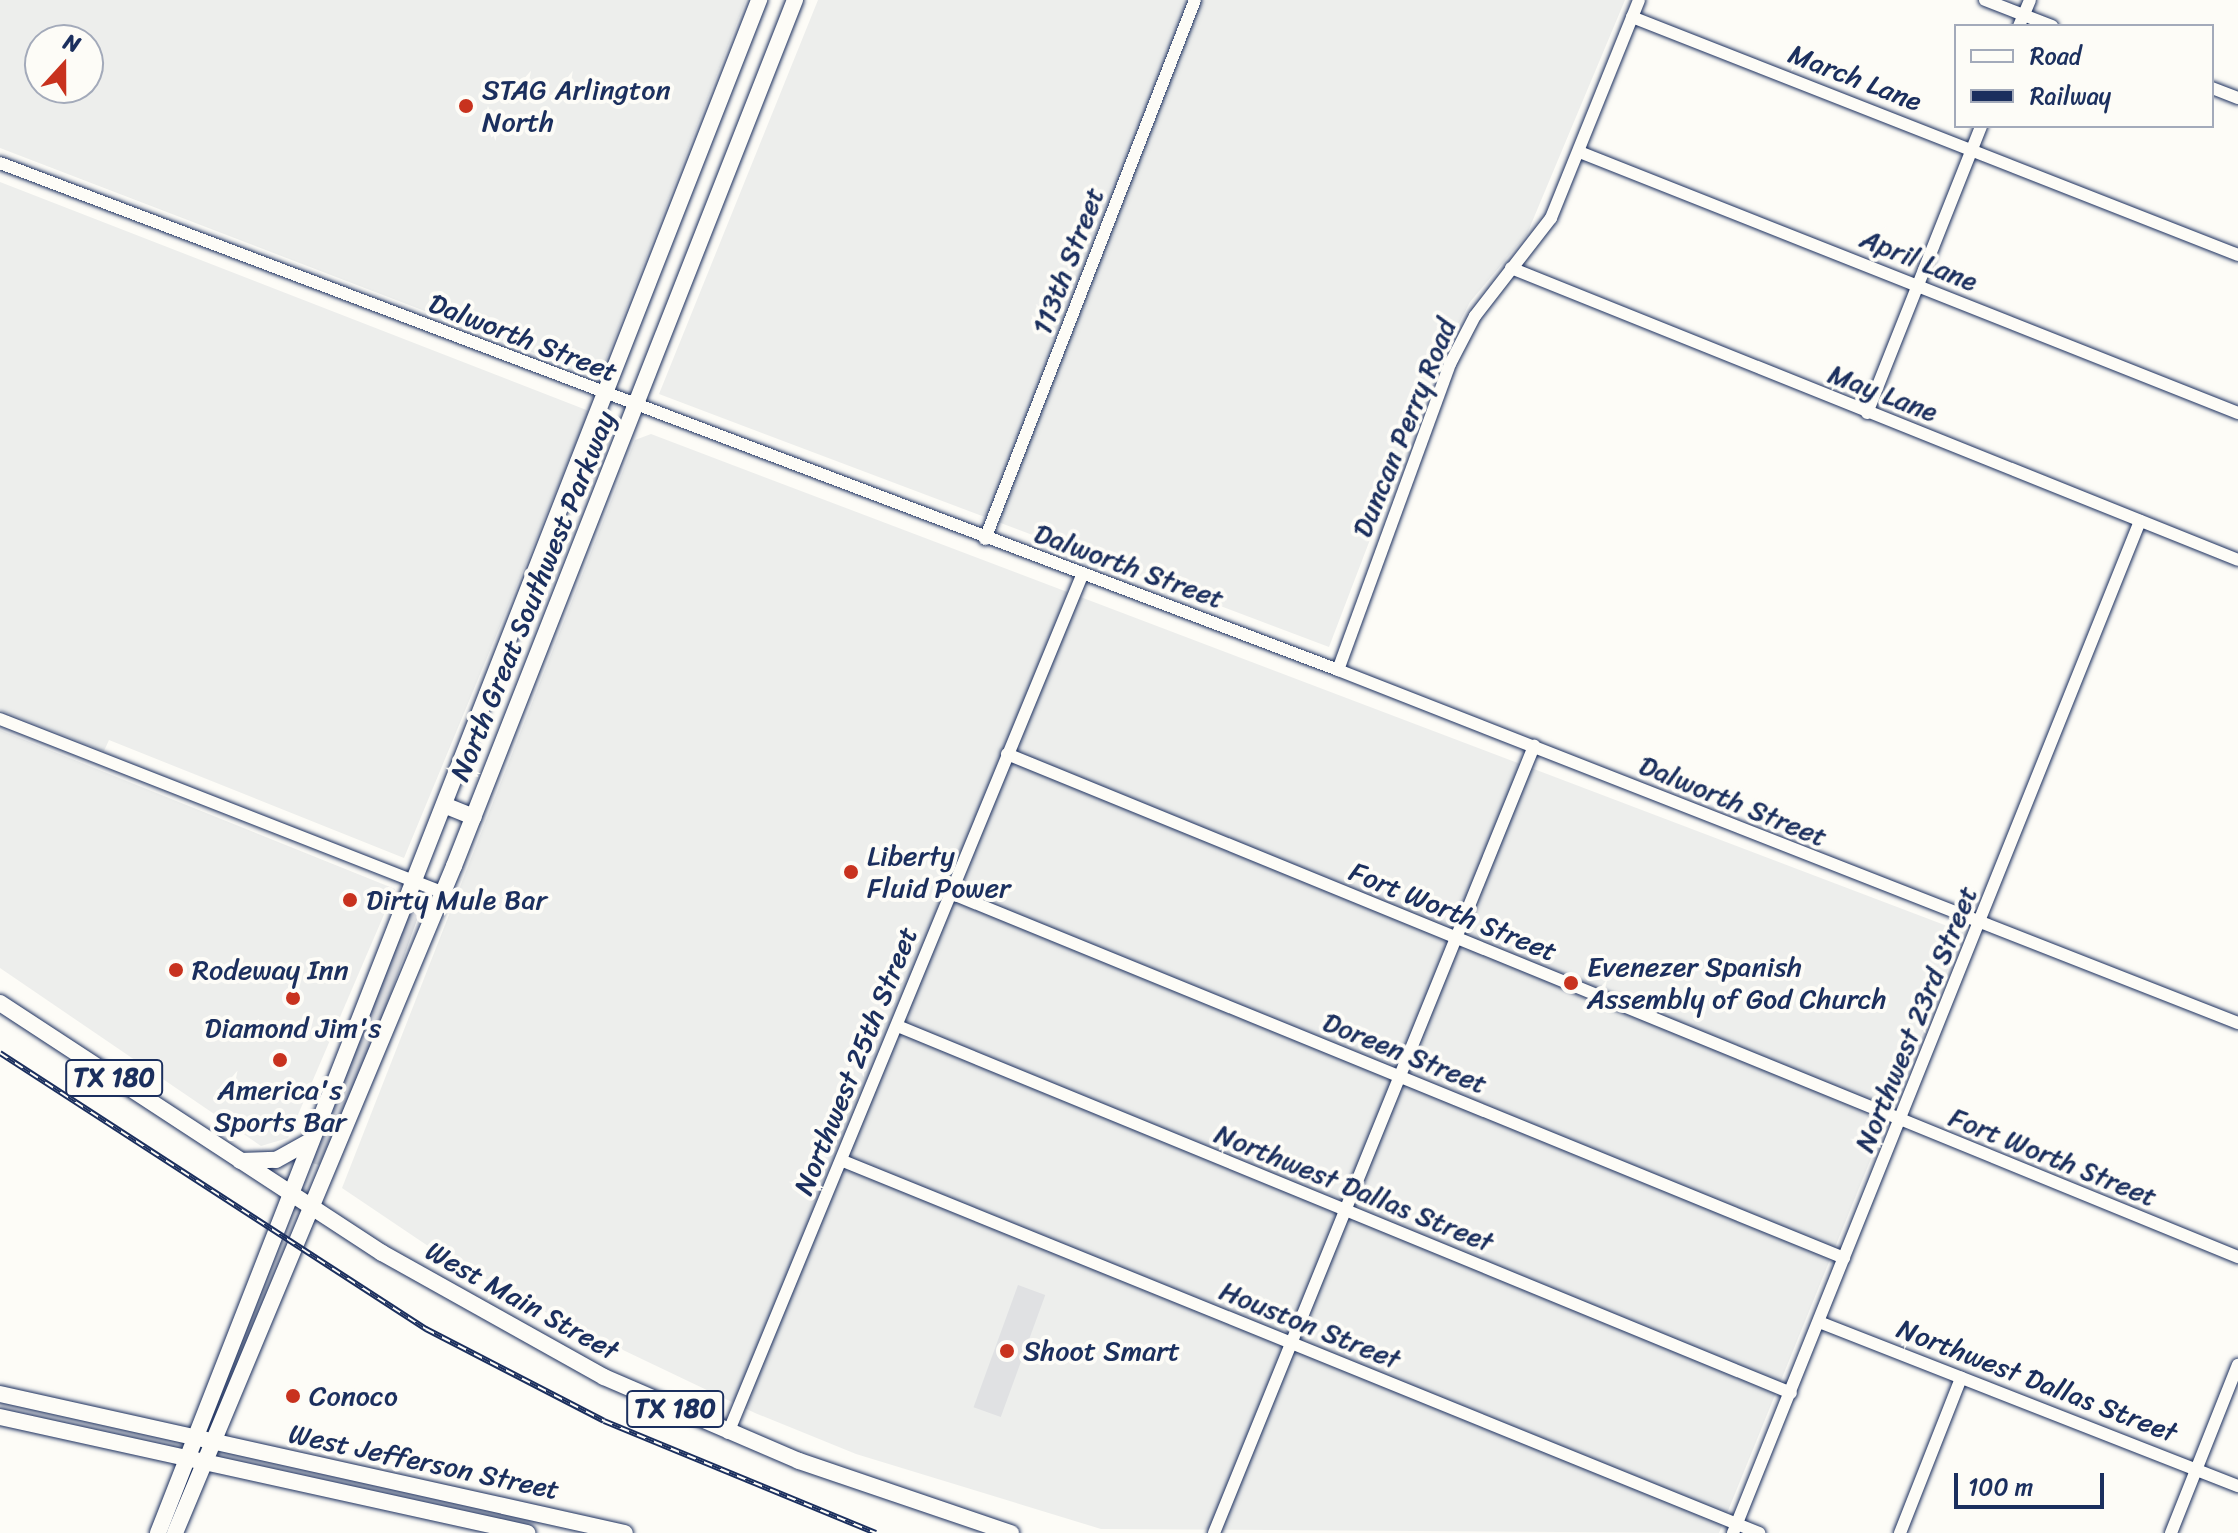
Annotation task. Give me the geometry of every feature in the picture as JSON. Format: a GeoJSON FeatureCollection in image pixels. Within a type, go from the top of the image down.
{"type":"FeatureCollection","features":[{"type":"Feature","properties":{"kind":"main road","name":"North Great Southwest Parkway"},"geometry":{"type":"LineString","coordinates":[[204,1441],[288,1194],[609,397],[759,0]]}},
{"type":"Feature","properties":{"kind":"main road","name":"North Great Southwest Parkway"},"geometry":{"type":"LineString","coordinates":[[204,1441],[443,893],[795,0]]}},
{"type":"Feature","properties":{"kind":"main road"},"geometry":{"type":"LineString","coordinates":[[444,805],[474,817]]}},
{"type":"Feature","properties":{"kind":"main road","name":"TX 180"},"geometry":{"type":"LineString","coordinates":[[0,1003],[288,1194]]}},
{"type":"Feature","properties":{"kind":"main road"},"geometry":{"type":"LineString","coordinates":[[239,1161],[276,1160],[309,1141]]}},
{"type":"Feature","properties":{"kind":"main road","name":"West Main Street"},"geometry":{"type":"LineString","coordinates":[[288,1194],[487,1315],[728,1433],[1011,1533]]}},
{"type":"Feature","properties":{"kind":"main road","name":"West Jefferson Street"},"geometry":{"type":"LineString","coordinates":[[0,1394],[625,1533]]}},
{"type":"Feature","properties":{"kind":"main road","name":"West Jefferson Street"},"geometry":{"type":"LineString","coordinates":[[0,1417],[527,1533]]}},
{"type":"Feature","properties":{"kind":"main road"},"geometry":{"type":"LineString","coordinates":[[158,1533],[204,1441]]}},
{"type":"Feature","properties":{"kind":"main road"},"geometry":{"type":"LineString","coordinates":[[175,1533],[196,1460]]}},
{"type":"Feature","properties":{"kind":"main road"},"geometry":{"type":"LineString","coordinates":[[336,1491],[342,1470]]}},
{"type":"Feature","properties":{"kind":"main road"},"geometry":{"type":"LineString","coordinates":[[485,1524],[489,1502]]}},
{"type":"Feature","properties":{"kind":"street","name":"113th Street"},"geometry":{"type":"LineString","coordinates":[[985,539],[1195,0]]}},
{"type":"Feature","properties":{"kind":"street","name":"Duncan Perry Road"},"geometry":{"type":"LineString","coordinates":[[1338,670],[1450,364],[1511,268],[1551,218],[1582,153],[1639,0]]}},
{"type":"Feature","properties":{"kind":"street"},"geometry":{"type":"LineString","coordinates":[[1985,0],[2022,20],[2042,24]]}},
{"type":"Feature","properties":{"kind":"street"},"geometry":{"type":"LineString","coordinates":[[2022,20],[2030,0]]}},
{"type":"Feature","properties":{"kind":"street","name":"March Lane"},"geometry":{"type":"LineString","coordinates":[[1632,17],[2238,255]]}},
{"type":"Feature","properties":{"kind":"street"},"geometry":{"type":"LineString","coordinates":[[2214,89],[2238,98]]}},
{"type":"Feature","properties":{"kind":"street"},"geometry":{"type":"LineString","coordinates":[[1867,413],[1920,287],[1980,128]]}},
{"type":"Feature","properties":{"kind":"street","name":"April Lane"},"geometry":{"type":"LineString","coordinates":[[1582,153],[2238,413]]}},
{"type":"Feature","properties":{"kind":"street","name":"Dalworth Street"},"geometry":{"type":"LineString","coordinates":[[0,163],[636,408],[1338,670],[2235,1022]]}},
{"type":"Feature","properties":{"kind":"street","name":"May Lane"},"geometry":{"type":"LineString","coordinates":[[1511,268],[2236,559]]}},
{"type":"Feature","properties":{"kind":"street","name":"Northwest 23rd Street"},"geometry":{"type":"LineString","coordinates":[[1735,1528],[1901,1122],[2140,521]]}},
{"type":"Feature","properties":{"kind":"street"},"geometry":{"type":"LineString","coordinates":[[2236,559],[2238,544]]}},
{"type":"Feature","properties":{"kind":"street","name":"Northwest 25th Street"},"geometry":{"type":"LineString","coordinates":[[728,1433],[900,1027],[948,892],[1083,573]]}},
{"type":"Feature","properties":{"kind":"street"},"geometry":{"type":"LineString","coordinates":[[0,719],[443,893]]}},
{"type":"Feature","properties":{"kind":"street"},"geometry":{"type":"LineString","coordinates":[[1214,1533],[1534,746]]}},
{"type":"Feature","properties":{"kind":"street","name":"Fort Worth Street"},"geometry":{"type":"LineString","coordinates":[[1007,754],[1901,1122],[2238,1257]]}},
{"type":"Feature","properties":{"kind":"street","name":"Doreen Street"},"geometry":{"type":"LineString","coordinates":[[948,892],[1844,1258]]}},
{"type":"Feature","properties":{"kind":"street"},"geometry":{"type":"LineString","coordinates":[[2235,1022],[2238,1007]]}},
{"type":"Feature","properties":{"kind":"street","name":"Northwest Dallas Street"},"geometry":{"type":"LineString","coordinates":[[900,1027],[1791,1393]]}},
{"type":"Feature","properties":{"kind":"street","name":"Houston Street"},"geometry":{"type":"LineString","coordinates":[[843,1161],[1292,1343],[1735,1528],[1759,1533]]}},
{"type":"Feature","properties":{"kind":"street","name":"Northwest Dallas Street"},"geometry":{"type":"LineString","coordinates":[[1819,1322],[2238,1486]]}},
{"type":"Feature","properties":{"kind":"street"},"geometry":{"type":"LineString","coordinates":[[2171,1533],[2238,1365]]}},
{"type":"Feature","properties":{"kind":"street"},"geometry":{"type":"LineString","coordinates":[[1900,1533],[1961,1378]]}},
{"type":"Feature","properties":{"kind":"shaded area"},"geometry":{"type":"Polygon","coordinates":[[[0,0],[746,0],[599,378],[0,148],[0,0]]]}},
{"type":"Feature","properties":{"kind":"shaded area"},"geometry":{"type":"Polygon","coordinates":[[[818,0],[1625,0],[1527,234],[1470,302],[1436,367],[1329,647],[659,394],[818,0]]]}},
{"type":"Feature","properties":{"kind":"shaded area"},"geometry":{"type":"Polygon","coordinates":[[[0,182],[589,411],[404,858],[109,740],[104,751],[0,710],[0,182]]]}},
{"type":"Feature","properties":{"kind":"shaded area"},"geometry":{"type":"Polygon","coordinates":[[[651,434],[1963,932],[1719,1533],[1101,1529],[856,1454],[755,1413],[558,1319],[434,1250],[342,1188],[635,440],[651,434]]]}},
{"type":"Feature","properties":{"kind":"shaded area"},"geometry":{"type":"Polygon","coordinates":[[[0,730],[395,889],[288,1138],[261,1146],[0,968],[0,730]]]}},
{"type":"Feature","properties":{"kind":"shaded area"},"geometry":{"type":"Polygon","coordinates":[[[411,909],[418,917],[373,1043],[319,1165],[312,1163],[359,1029],[411,909]]]}},
{"type":"Feature","properties":{"kind":"shaded area","name":"Shoot Smart"},"geometry":{"type":"Polygon","coordinates":[[[1018,1285],[1045,1295],[1001,1417],[974,1407],[1018,1285]]]}},
{"type":"Feature","properties":{"kind":"railway"},"geometry":{"type":"LineString","coordinates":[[0,1053],[426,1329],[604,1421],[876,1533]]}},
{"type":"Feature","properties":{"kind":"place","name":"STAG Arlington North"},"geometry":{"type":"Point","coordinates":[466,106]}},
{"type":"Feature","properties":{"kind":"place","name":"Liberty Fluid Power"},"geometry":{"type":"Point","coordinates":[851,872]}},
{"type":"Feature","properties":{"kind":"place","name":"Dirty Mule Bar"},"geometry":{"type":"Point","coordinates":[350,900]}},
{"type":"Feature","properties":{"kind":"place","name":"Rodeway Inn"},"geometry":{"type":"Point","coordinates":[176,970]}},
{"type":"Feature","properties":{"kind":"place","name":"Evenezer Spanish Assembly of God Church"},"geometry":{"type":"Point","coordinates":[1571,983]}},
{"type":"Feature","properties":{"kind":"place","name":"Diamond Jim's"},"geometry":{"type":"Point","coordinates":[293,998]}},
{"type":"Feature","properties":{"kind":"place","name":"America's Sports Bar"},"geometry":{"type":"Point","coordinates":[280,1060]}},
{"type":"Feature","properties":{"kind":"place","name":"Shoot Smart"},"geometry":{"type":"Point","coordinates":[1007,1351]}},
{"type":"Feature","properties":{"kind":"place","name":"Conoco"},"geometry":{"type":"Point","coordinates":[293,1396]}}]}
